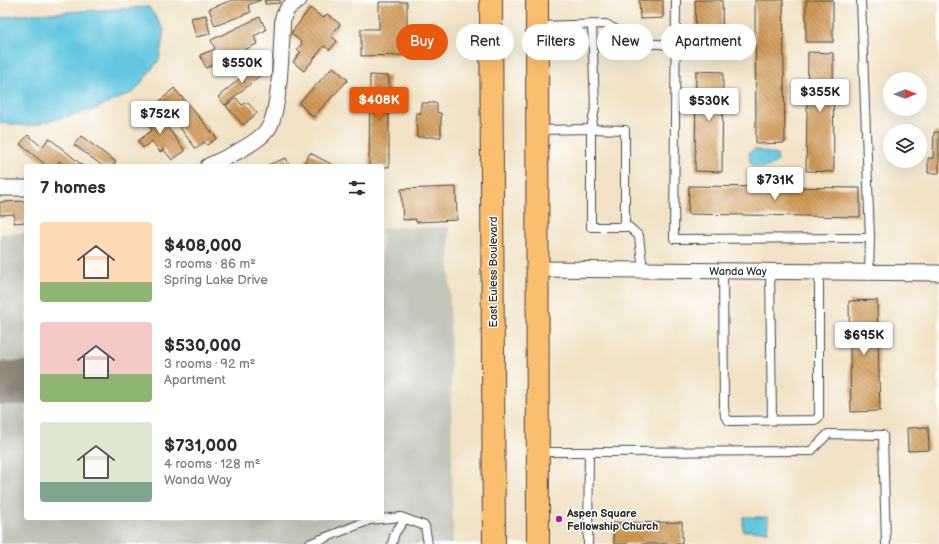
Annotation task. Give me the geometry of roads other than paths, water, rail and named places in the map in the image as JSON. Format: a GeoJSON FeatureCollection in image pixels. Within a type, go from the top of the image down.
{"type":"FeatureCollection","features":[{"type":"Feature","properties":{"kind":"main road","name":"East Euless Boulevard"},"geometry":{"type":"LineString","coordinates":[[492,0],[494,544]]}},
{"type":"Feature","properties":{"kind":"main road"},"geometry":{"type":"LineString","coordinates":[[537,0],[537,24]]}},
{"type":"Feature","properties":{"kind":"main road"},"geometry":{"type":"LineString","coordinates":[[537,60],[538,544]]}},
{"type":"Feature","properties":{"kind":"street"},"geometry":{"type":"LineString","coordinates":[[212,164],[255,141],[268,130],[272,121],[277,98],[283,17],[288,8],[299,0]]}},
{"type":"Feature","properties":{"kind":"street"},"geometry":{"type":"LineString","coordinates":[[0,188],[24,188]]}},
{"type":"Feature","properties":{"kind":"street","name":"Wanda Way"},"geometry":{"type":"LineString","coordinates":[[538,269],[939,273]]}},
{"type":"Feature","properties":{"kind":"lane"},"geometry":{"type":"LineString","coordinates":[[675,24],[676,0]]}},
{"type":"Feature","properties":{"kind":"lane"},"geometry":{"type":"LineString","coordinates":[[861,0],[870,238],[869,272]]}},
{"type":"Feature","properties":{"kind":"lane"},"geometry":{"type":"LineString","coordinates":[[589,24],[606,24],[639,43],[661,44]]}},
{"type":"Feature","properties":{"kind":"lane"},"geometry":{"type":"LineString","coordinates":[[592,24],[595,108],[592,129],[591,227],[629,227],[639,236],[643,270]]}},
{"type":"Feature","properties":{"kind":"lane"},"geometry":{"type":"LineString","coordinates":[[675,60],[674,239],[870,238]]}},
{"type":"Feature","properties":{"kind":"lane"},"geometry":{"type":"LineString","coordinates":[[537,130],[625,130],[625,227]]}},
{"type":"Feature","properties":{"kind":"lane"},"geometry":{"type":"LineString","coordinates":[[723,271],[725,416],[729,421],[815,420],[819,416],[819,272]]}},
{"type":"Feature","properties":{"kind":"lane"},"geometry":{"type":"LineString","coordinates":[[770,271],[772,420]]}},
{"type":"Feature","properties":{"kind":"lane"},"geometry":{"type":"LineString","coordinates":[[538,452],[811,451],[828,434],[883,435],[886,544]]}},
{"type":"Feature","properties":{"kind":"lane"},"geometry":{"type":"LineString","coordinates":[[588,544],[589,452]]}},
{"type":"Feature","properties":{"kind":"lane"},"geometry":{"type":"LineString","coordinates":[[384,519],[401,517],[425,526],[428,544]]}},
{"type":"Feature","properties":{"kind":"lane"},"geometry":{"type":"LineString","coordinates":[[392,544],[395,532],[405,519]]}},
{"type":"Feature","properties":{"kind":"lane"},"geometry":{"type":"LineString","coordinates":[[308,544],[370,520]]}},
{"type":"Feature","properties":{"kind":"water"},"geometry":{"type":"Polygon","coordinates":[[[149,7],[164,30],[159,60],[134,92],[90,111],[29,126],[0,123],[0,18],[18,15],[149,7]]]}},
{"type":"Feature","properties":{"kind":"water"},"geometry":{"type":"Polygon","coordinates":[[[755,149],[777,155],[778,161],[768,167],[757,167],[753,165],[750,163],[749,153],[755,149]]]}},
{"type":"Feature","properties":{"kind":"water"},"geometry":{"type":"Polygon","coordinates":[[[743,517],[768,517],[768,531],[743,531],[743,517]]]}},
{"type":"Feature","properties":{"kind":"place","name":"Aspen Square Fellowship Church"},"geometry":{"type":"Point","coordinates":[559,519]}}]}
